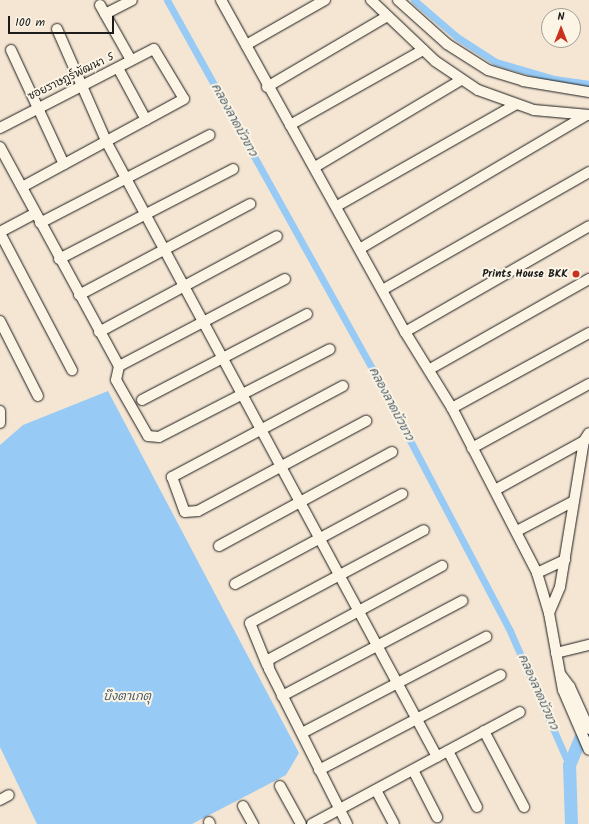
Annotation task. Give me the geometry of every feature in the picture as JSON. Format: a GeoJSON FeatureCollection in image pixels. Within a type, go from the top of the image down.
{"type":"FeatureCollection","features":[{"type":"Feature","properties":{"kind":"street"},"geometry":{"type":"LineString","coordinates":[[105,14],[132,0]]}},
{"type":"Feature","properties":{"kind":"street"},"geometry":{"type":"LineString","coordinates":[[246,44],[325,0]]}},
{"type":"Feature","properties":{"kind":"street"},"geometry":{"type":"LineString","coordinates":[[371,0],[386,17],[423,50],[461,80],[515,105],[588,115]]}},
{"type":"Feature","properties":{"kind":"street"},"geometry":{"type":"LineString","coordinates":[[398,0],[447,44],[488,70],[523,81],[589,92]]}},
{"type":"Feature","properties":{"kind":"street"},"geometry":{"type":"LineString","coordinates":[[223,1],[267,86],[361,248],[384,289],[405,332],[430,369],[452,408],[537,573],[549,613],[560,675],[589,750]]}},
{"type":"Feature","properties":{"kind":"street"},"geometry":{"type":"LineString","coordinates":[[100,5],[131,60]]}},
{"type":"Feature","properties":{"kind":"street"},"geometry":{"type":"LineString","coordinates":[[267,86],[386,17]]}},
{"type":"Feature","properties":{"kind":"street"},"geometry":{"type":"LineString","coordinates":[[57,29],[80,85],[107,143],[185,285],[204,324],[339,574],[415,720],[437,758]]}},
{"type":"Feature","properties":{"kind":"street","name":"ซอยราษฎร์พัฒนา 5"},"geometry":{"type":"LineString","coordinates":[[0,128],[36,107],[154,49],[184,100],[146,120]]}},
{"type":"Feature","properties":{"kind":"street"},"geometry":{"type":"LineString","coordinates":[[11,50],[36,107],[64,164]]}},
{"type":"Feature","properties":{"kind":"street"},"geometry":{"type":"LineString","coordinates":[[290,125],[423,50]]}},
{"type":"Feature","properties":{"kind":"street"},"geometry":{"type":"LineString","coordinates":[[22,187],[107,143],[146,120],[118,68]]}},
{"type":"Feature","properties":{"kind":"street"},"geometry":{"type":"LineString","coordinates":[[315,167],[461,80]]}},
{"type":"Feature","properties":{"kind":"street"},"geometry":{"type":"LineString","coordinates":[[337,206],[515,105]]}},
{"type":"Feature","properties":{"kind":"street"},"geometry":{"type":"LineString","coordinates":[[361,248],[588,115]]}},
{"type":"Feature","properties":{"kind":"street"},"geometry":{"type":"LineString","coordinates":[[40,223],[126,177],[210,135]]}},
{"type":"Feature","properties":{"kind":"street"},"geometry":{"type":"LineString","coordinates":[[0,147],[118,366],[116,380],[151,439],[330,349]]}},
{"type":"Feature","properties":{"kind":"street"},"geometry":{"type":"LineString","coordinates":[[59,259],[232,169]]}},
{"type":"Feature","properties":{"kind":"street"},"geometry":{"type":"LineString","coordinates":[[384,289],[589,172]]}},
{"type":"Feature","properties":{"kind":"street"},"geometry":{"type":"LineString","coordinates":[[79,295],[250,204]]}},
{"type":"Feature","properties":{"kind":"street"},"geometry":{"type":"LineString","coordinates":[[35,213],[0,232],[72,370]]}},
{"type":"Feature","properties":{"kind":"street"},"geometry":{"type":"LineString","coordinates":[[405,332],[589,226]]}},
{"type":"Feature","properties":{"kind":"street"},"geometry":{"type":"LineString","coordinates":[[99,332],[277,236]]}},
{"type":"Feature","properties":{"kind":"street"},"geometry":{"type":"LineString","coordinates":[[118,366],[204,324],[285,279]]}},
{"type":"Feature","properties":{"kind":"street"},"geometry":{"type":"LineString","coordinates":[[430,369],[589,279]]}},
{"type":"Feature","properties":{"kind":"street"},"geometry":{"type":"LineString","coordinates":[[142,400],[307,314]]}},
{"type":"Feature","properties":{"kind":"street"},"geometry":{"type":"LineString","coordinates":[[0,321],[38,396]]}},
{"type":"Feature","properties":{"kind":"street"},"geometry":{"type":"LineString","coordinates":[[452,408],[589,333]]}},
{"type":"Feature","properties":{"kind":"street"},"geometry":{"type":"LineString","coordinates":[[472,448],[589,384]]}},
{"type":"Feature","properties":{"kind":"street"},"geometry":{"type":"LineString","coordinates":[[343,386],[172,477],[185,512],[192,514],[366,421]]}},
{"type":"Feature","properties":{"kind":"street"},"geometry":{"type":"LineString","coordinates":[[0,411],[0,423]]}},
{"type":"Feature","properties":{"kind":"street"},"geometry":{"type":"LineString","coordinates":[[495,490],[587,437]]}},
{"type":"Feature","properties":{"kind":"street"},"geometry":{"type":"LineString","coordinates":[[549,613],[560,587],[574,501],[587,437]]}},
{"type":"Feature","properties":{"kind":"street"},"geometry":{"type":"LineString","coordinates":[[219,546],[392,452]]}},
{"type":"Feature","properties":{"kind":"street"},"geometry":{"type":"LineString","coordinates":[[235,584],[402,494]]}},
{"type":"Feature","properties":{"kind":"street"},"geometry":{"type":"LineString","coordinates":[[516,531],[574,501]]}},
{"type":"Feature","properties":{"kind":"street"},"geometry":{"type":"LineString","coordinates":[[347,824],[267,665],[250,623],[339,574],[424,530]]}},
{"type":"Feature","properties":{"kind":"street"},"geometry":{"type":"LineString","coordinates":[[537,573],[565,560]]}},
{"type":"Feature","properties":{"kind":"street"},"geometry":{"type":"LineString","coordinates":[[267,665],[270,658],[442,566]]}},
{"type":"Feature","properties":{"kind":"street"},"geometry":{"type":"LineString","coordinates":[[282,696],[462,601]]}},
{"type":"Feature","properties":{"kind":"street"},"geometry":{"type":"LineString","coordinates":[[302,733],[486,637]]}},
{"type":"Feature","properties":{"kind":"street"},"geometry":{"type":"LineString","coordinates":[[556,653],[589,645]]}},
{"type":"Feature","properties":{"kind":"street"},"geometry":{"type":"LineString","coordinates":[[319,770],[501,675]]}},
{"type":"Feature","properties":{"kind":"street"},"geometry":{"type":"LineString","coordinates":[[566,688],[589,729]]}},
{"type":"Feature","properties":{"kind":"street"},"geometry":{"type":"LineString","coordinates":[[312,824],[520,712]]}},
{"type":"Feature","properties":{"kind":"street"},"geometry":{"type":"LineString","coordinates":[[484,731],[524,807]]}},
{"type":"Feature","properties":{"kind":"street"},"geometry":{"type":"LineString","coordinates":[[448,751],[477,807]]}},
{"type":"Feature","properties":{"kind":"street"},"geometry":{"type":"LineString","coordinates":[[412,770],[437,817]]}},
{"type":"Feature","properties":{"kind":"street"},"geometry":{"type":"LineString","coordinates":[[280,786],[301,824]]}},
{"type":"Feature","properties":{"kind":"street"},"geometry":{"type":"LineString","coordinates":[[376,790],[394,824]]}},
{"type":"Feature","properties":{"kind":"street"},"geometry":{"type":"LineString","coordinates":[[244,806],[253,824]]}},
{"type":"Feature","properties":{"kind":"water","name":"บึงตาเกตุ"},"geometry":{"type":"Polygon","coordinates":[[[108,391],[299,753],[286,775],[192,824],[37,824],[0,747],[0,445],[23,425],[108,391]]]}},
{"type":"Feature","properties":{"kind":"waterway","name":"คลองลาดบัวขาว"},"geometry":{"type":"LineString","coordinates":[[167,0],[372,368],[510,631],[569,765]]}},
{"type":"Feature","properties":{"kind":"waterway"},"geometry":{"type":"LineString","coordinates":[[414,0],[457,37],[496,62],[554,79],[589,84]]}},
{"type":"Feature","properties":{"kind":"waterway","name":"คลองลาดบัวขาว"},"geometry":{"type":"LineString","coordinates":[[571,824],[569,765],[586,724]]}},
{"type":"Feature","properties":{"kind":"place","name":"Prints House BKK"},"geometry":{"type":"Point","coordinates":[576,274]}}]}
